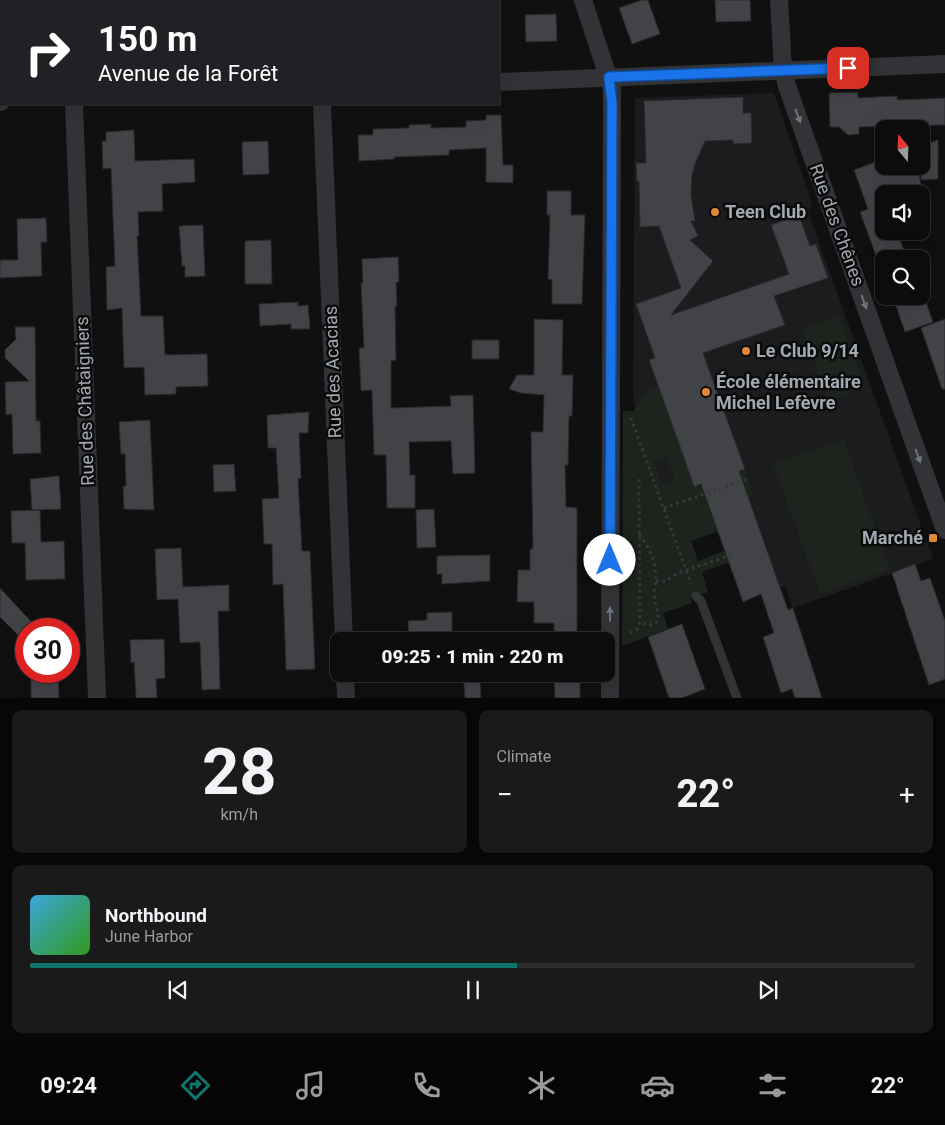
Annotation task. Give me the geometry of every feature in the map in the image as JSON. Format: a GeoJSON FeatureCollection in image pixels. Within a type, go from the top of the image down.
{"type":"FeatureCollection","features":[{"type":"Feature","properties":{"kind":"street"},"geometry":{"type":"LineString","coordinates":[[583,0],[609,77],[612,103],[610,632]]}},
{"type":"Feature","properties":{"kind":"street","name":"Rue des Chênes"},"geometry":{"type":"LineString","coordinates":[[779,0],[783,70],[787,86],[945,530]]}},
{"type":"Feature","properties":{"kind":"street"},"geometry":{"type":"LineString","coordinates":[[500,82],[945,64]]}},
{"type":"Feature","properties":{"kind":"street","name":"Rue des Châtaigniers"},"geometry":{"type":"LineString","coordinates":[[74,105],[97,698]]}},
{"type":"Feature","properties":{"kind":"street","name":"Rue des Acacias"},"geometry":{"type":"LineString","coordinates":[[322,105],[344,632]]}},
{"type":"Feature","properties":{"kind":"street"},"geometry":{"type":"LineString","coordinates":[[345,682],[346,698]]}},
{"type":"Feature","properties":{"kind":"street"},"geometry":{"type":"LineString","coordinates":[[610,682],[610,698]]}},
{"type":"Feature","properties":{"kind":"lane"},"geometry":{"type":"LineString","coordinates":[[696,596],[702,601],[737,698]]}},
{"type":"Feature","properties":{"kind":"path"},"geometry":{"type":"LineString","coordinates":[[630,415],[696,596]]}},
{"type":"Feature","properties":{"kind":"path"},"geometry":{"type":"LineString","coordinates":[[615,638],[634,632],[640,622],[639,476]]}},
{"type":"Feature","properties":{"kind":"path"},"geometry":{"type":"LineString","coordinates":[[664,508],[748,480]]}},
{"type":"Feature","properties":{"kind":"path"},"geometry":{"type":"LineString","coordinates":[[639,535],[646,542],[651,552],[656,581],[654,594],[659,613],[657,621],[648,624],[640,622]]}},
{"type":"Feature","properties":{"kind":"path"},"geometry":{"type":"LineString","coordinates":[[656,581],[665,581],[686,570],[734,554]]}},
{"type":"Feature","properties":{"kind":"shaded area"},"geometry":{"type":"Polygon","coordinates":[[[774,93],[812,203],[808,212],[933,559],[793,608],[785,586],[780,587],[749,498],[754,495],[745,469],[694,487],[690,475],[662,484],[636,411],[633,395],[635,98],[774,93]]]}},
{"type":"Feature","properties":{"kind":"shaded area"},"geometry":{"type":"Polygon","coordinates":[[[839,315],[865,388],[828,401],[802,328],[839,315]]]}},
{"type":"Feature","properties":{"kind":"shaded area"},"geometry":{"type":"Polygon","coordinates":[[[659,386],[694,486],[745,469],[754,496],[712,511],[719,531],[691,541],[698,561],[732,548],[736,560],[702,572],[708,592],[690,598],[692,603],[663,613],[668,629],[622,646],[623,411],[635,411],[635,408],[651,388],[659,386]],[[666,457],[654,461],[662,484],[675,480],[666,457]]]}},
{"type":"Feature","properties":{"kind":"shaded area"},"geometry":{"type":"Polygon","coordinates":[[[844,440],[890,570],[820,594],[773,464],[844,440]]]}},
{"type":"Feature","properties":{"kind":"building"},"geometry":{"type":"Polygon","coordinates":[[[642,0],[648,0],[660,34],[632,44],[619,8],[642,0]]]}},
{"type":"Feature","properties":{"kind":"building"},"geometry":{"type":"Polygon","coordinates":[[[715,0],[750,0],[751,21],[716,22],[715,0]]]}},
{"type":"Feature","properties":{"kind":"building"},"geometry":{"type":"Polygon","coordinates":[[[556,14],[557,41],[526,42],[525,15],[556,14]]]}},
{"type":"Feature","properties":{"kind":"building"},"geometry":{"type":"Polygon","coordinates":[[[858,92],[858,98],[897,96],[897,100],[945,98],[945,125],[930,125],[930,120],[875,120],[875,127],[859,127],[859,134],[848,135],[839,127],[830,127],[829,93],[858,92]]]}},
{"type":"Feature","properties":{"kind":"building"},"geometry":{"type":"Polygon","coordinates":[[[743,97],[743,113],[751,113],[752,143],[734,144],[733,140],[705,141],[695,164],[692,175],[691,194],[695,221],[691,221],[698,236],[690,240],[713,261],[671,315],[789,274],[771,225],[799,215],[810,246],[816,244],[828,278],[774,296],[785,325],[703,353],[745,469],[739,471],[788,610],[793,608],[822,698],[795,698],[792,689],[781,693],[763,637],[774,633],[761,594],[743,602],[701,484],[694,487],[649,360],[655,358],[636,304],[681,288],[659,226],[640,227],[639,181],[637,181],[636,163],[646,163],[644,101],[743,97]]]}},
{"type":"Feature","properties":{"kind":"building"},"geometry":{"type":"Polygon","coordinates":[[[486,115],[501,115],[503,165],[513,165],[513,183],[486,182],[486,148],[449,150],[449,155],[394,157],[394,159],[359,161],[358,135],[373,135],[373,129],[409,128],[409,125],[431,124],[431,128],[466,127],[466,121],[486,120],[486,115]]]}},
{"type":"Feature","properties":{"kind":"building"},"geometry":{"type":"Polygon","coordinates":[[[134,130],[135,161],[194,159],[195,182],[162,184],[163,211],[138,212],[139,236],[137,236],[141,316],[163,316],[165,355],[207,354],[208,386],[176,387],[176,394],[145,395],[144,367],[124,368],[122,308],[107,310],[106,267],[115,266],[111,168],[103,169],[102,141],[106,141],[106,132],[134,130]]]}},
{"type":"Feature","properties":{"kind":"building"},"geometry":{"type":"Polygon","coordinates":[[[938,140],[938,179],[921,180],[921,175],[930,175],[930,143],[938,140]]]}},
{"type":"Feature","properties":{"kind":"building"},"geometry":{"type":"Polygon","coordinates":[[[268,141],[269,174],[243,175],[242,142],[268,141]]]}},
{"type":"Feature","properties":{"kind":"building"},"geometry":{"type":"Polygon","coordinates":[[[875,162],[875,175],[919,175],[921,185],[875,185],[875,240],[900,240],[904,250],[875,250],[875,253],[860,212],[868,209],[854,170],[875,162]]]}},
{"type":"Feature","properties":{"kind":"building"},"geometry":{"type":"Polygon","coordinates":[[[547,191],[571,191],[571,215],[585,215],[582,304],[552,304],[552,280],[548,279],[550,215],[547,215],[547,191]]]}},
{"type":"Feature","properties":{"kind":"building"},"geometry":{"type":"Polygon","coordinates":[[[46,218],[47,242],[41,242],[42,276],[0,278],[0,260],[18,260],[17,219],[46,218]]]}},
{"type":"Feature","properties":{"kind":"building"},"geometry":{"type":"Polygon","coordinates":[[[203,225],[205,276],[185,277],[185,266],[182,266],[179,226],[203,225]]]}},
{"type":"Feature","properties":{"kind":"building"},"geometry":{"type":"Polygon","coordinates":[[[271,240],[272,284],[245,284],[245,241],[271,240]]]}},
{"type":"Feature","properties":{"kind":"building"},"geometry":{"type":"Polygon","coordinates":[[[398,257],[399,282],[396,282],[397,306],[395,306],[396,360],[391,361],[391,408],[451,406],[450,396],[473,395],[475,473],[453,474],[451,441],[409,442],[410,475],[415,475],[415,508],[387,508],[386,455],[374,455],[372,390],[361,391],[359,348],[364,348],[361,283],[363,283],[362,259],[398,257]]]}},
{"type":"Feature","properties":{"kind":"building"},"geometry":{"type":"Polygon","coordinates":[[[298,302],[298,306],[308,305],[310,329],[291,329],[291,324],[260,326],[259,304],[298,302]]]}},
{"type":"Feature","properties":{"kind":"building"},"geometry":{"type":"Polygon","coordinates":[[[896,305],[927,305],[933,322],[905,332],[896,305]]]}},
{"type":"Feature","properties":{"kind":"building"},"geometry":{"type":"Polygon","coordinates":[[[534,319],[563,320],[562,375],[573,375],[572,416],[569,416],[568,465],[565,465],[566,507],[577,508],[577,632],[554,632],[554,623],[534,623],[534,602],[517,602],[518,570],[530,570],[530,550],[533,548],[531,432],[543,432],[544,395],[521,393],[509,389],[517,375],[534,375],[534,319]]]}},
{"type":"Feature","properties":{"kind":"building"},"geometry":{"type":"Polygon","coordinates":[[[945,319],[945,389],[942,389],[921,328],[945,319]]]}},
{"type":"Feature","properties":{"kind":"building"},"geometry":{"type":"Polygon","coordinates":[[[15,327],[35,327],[36,421],[40,421],[41,453],[13,454],[12,414],[6,415],[5,382],[29,381],[5,358],[5,350],[16,339],[15,327]]]}},
{"type":"Feature","properties":{"kind":"building"},"geometry":{"type":"Polygon","coordinates":[[[472,340],[499,340],[499,359],[472,359],[472,340]]]}},
{"type":"Feature","properties":{"kind":"building"},"geometry":{"type":"Polygon","coordinates":[[[309,412],[308,433],[299,433],[301,478],[298,479],[302,551],[310,551],[315,669],[286,670],[283,584],[273,585],[272,544],[264,544],[262,499],[279,498],[276,448],[268,448],[267,415],[309,412]]]}},
{"type":"Feature","properties":{"kind":"building"},"geometry":{"type":"Polygon","coordinates":[[[150,420],[154,510],[124,509],[123,486],[126,486],[125,454],[121,454],[119,422],[150,420]]]}},
{"type":"Feature","properties":{"kind":"building"},"geometry":{"type":"Polygon","coordinates":[[[234,464],[236,491],[214,492],[213,465],[234,464]]]}},
{"type":"Feature","properties":{"kind":"building"},"geometry":{"type":"Polygon","coordinates":[[[59,476],[61,509],[32,510],[30,479],[59,476]]]}},
{"type":"Feature","properties":{"kind":"building"},"geometry":{"type":"Polygon","coordinates":[[[434,509],[436,547],[417,548],[416,510],[434,509]]]}},
{"type":"Feature","properties":{"kind":"building"},"geometry":{"type":"Polygon","coordinates":[[[40,510],[41,542],[64,541],[65,579],[26,580],[25,543],[12,543],[11,511],[40,510]]]}},
{"type":"Feature","properties":{"kind":"building"},"geometry":{"type":"Polygon","coordinates":[[[181,548],[183,587],[229,585],[229,611],[218,611],[220,689],[202,690],[200,642],[180,643],[178,599],[157,600],[155,549],[181,548]]]}},
{"type":"Feature","properties":{"kind":"building"},"geometry":{"type":"Polygon","coordinates":[[[490,555],[490,581],[442,584],[442,574],[437,574],[437,556],[490,555]]]}},
{"type":"Feature","properties":{"kind":"building"},"geometry":{"type":"Polygon","coordinates":[[[915,564],[921,581],[930,578],[945,621],[945,679],[929,685],[892,573],[915,564]]]}},
{"type":"Feature","properties":{"kind":"building"},"geometry":{"type":"Polygon","coordinates":[[[0,588],[28,618],[15,618],[15,632],[0,617],[0,588]]]}},
{"type":"Feature","properties":{"kind":"building"},"geometry":{"type":"Polygon","coordinates":[[[452,612],[452,632],[409,632],[408,621],[427,620],[427,613],[452,612]]]}},
{"type":"Feature","properties":{"kind":"building"},"geometry":{"type":"Polygon","coordinates":[[[682,624],[705,689],[682,698],[669,698],[648,637],[682,624]]]}},
{"type":"Feature","properties":{"kind":"building"},"geometry":{"type":"Polygon","coordinates":[[[164,639],[165,678],[156,679],[157,698],[136,698],[134,662],[131,663],[130,640],[164,639]]]}},
{"type":"Feature","properties":{"kind":"building"},"geometry":{"type":"Polygon","coordinates":[[[464,682],[480,682],[481,698],[465,698],[464,682]]]}},
{"type":"Feature","properties":{"kind":"building"},"geometry":{"type":"Polygon","coordinates":[[[554,682],[580,682],[580,698],[555,698],[554,682]]]}},
{"type":"Feature","properties":{"kind":"building"},"geometry":{"type":"Polygon","coordinates":[[[31,683],[58,683],[59,698],[31,698],[31,683]]]}},
{"type":"Feature","properties":{"kind":"place","name":"Teen Club"},"geometry":{"type":"Point","coordinates":[715,212]}},
{"type":"Feature","properties":{"kind":"place","name":"Le Club 9/14"},"geometry":{"type":"Point","coordinates":[746,351]}},
{"type":"Feature","properties":{"kind":"place","name":"École élémentaire Michel Lefèvre"},"geometry":{"type":"Point","coordinates":[706,392]}},
{"type":"Feature","properties":{"kind":"place","name":"Marché"},"geometry":{"type":"Point","coordinates":[933,538]}},
{"type":"Feature","properties":{"kind":"route"},"geometry":{"type":"LineString","coordinates":[[610,560],[612,103],[609,77],[848,68]]}}]}
